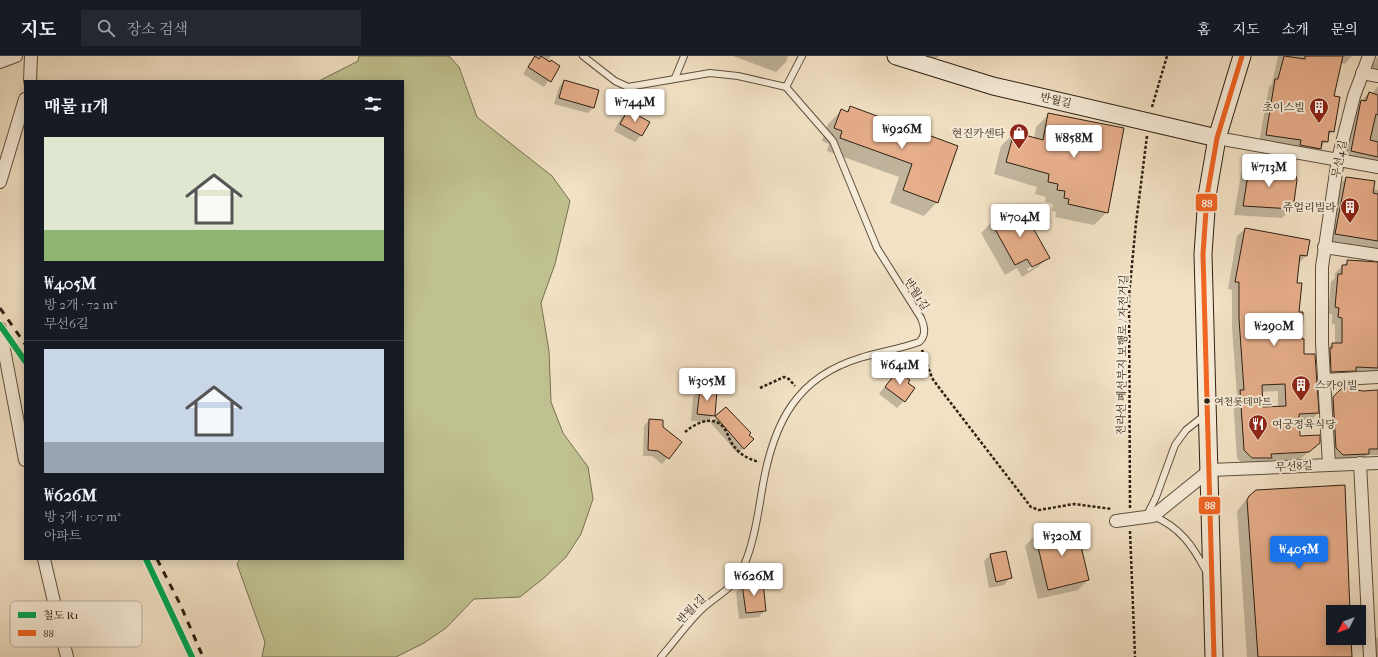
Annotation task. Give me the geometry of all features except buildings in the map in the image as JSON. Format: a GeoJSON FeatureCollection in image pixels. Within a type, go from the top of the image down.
{"type":"FeatureCollection","features":[{"type":"Feature","properties":{"kind":"street"},"geometry":{"type":"LineString","coordinates":[[0,62],[16,56]]}},
{"type":"Feature","properties":{"kind":"street"},"geometry":{"type":"LineString","coordinates":[[30,80],[31,56]]}},
{"type":"Feature","properties":{"kind":"street","name":"반월길"},"geometry":{"type":"LineString","coordinates":[[896,56],[993,86],[1217,138]]}},
{"type":"Feature","properties":{"kind":"street"},"geometry":{"type":"LineString","coordinates":[[1214,657],[1203,254],[1207,196],[1217,138],[1242,56]]}},
{"type":"Feature","properties":{"kind":"street","name":"무선4길"},"geometry":{"type":"LineString","coordinates":[[1329,465],[1320,308],[1324,247],[1338,159],[1349,112],[1369,56]]}},
{"type":"Feature","properties":{"kind":"street"},"geometry":{"type":"LineString","coordinates":[[1362,73],[1378,76]]}},
{"type":"Feature","properties":{"kind":"street"},"geometry":{"type":"LineString","coordinates":[[0,182],[24,102]]}},
{"type":"Feature","properties":{"kind":"street"},"geometry":{"type":"LineString","coordinates":[[1217,138],[1378,167]]}},
{"type":"Feature","properties":{"kind":"street"},"geometry":{"type":"LineString","coordinates":[[1324,247],[1378,255]]}},
{"type":"Feature","properties":{"kind":"street"},"geometry":{"type":"LineString","coordinates":[[0,328],[24,455]]}},
{"type":"Feature","properties":{"kind":"street"},"geometry":{"type":"LineString","coordinates":[[1324,380],[1378,377]]}},
{"type":"Feature","properties":{"kind":"street","name":"무선8길"},"geometry":{"type":"LineString","coordinates":[[1210,470],[1378,463]]}},
{"type":"Feature","properties":{"kind":"street"},"geometry":{"type":"LineString","coordinates":[[1360,464],[1372,595],[1370,657]]}},
{"type":"Feature","properties":{"kind":"street"},"geometry":{"type":"LineString","coordinates":[[1115,515],[1130,520],[1150,517],[1210,470]]}},
{"type":"Feature","properties":{"kind":"street"},"geometry":{"type":"LineString","coordinates":[[44,560],[54,601]]}},
{"type":"Feature","properties":{"kind":"street"},"geometry":{"type":"LineString","coordinates":[[65,647],[67,657]]}},
{"type":"Feature","properties":{"kind":"lane"},"geometry":{"type":"LineString","coordinates":[[582,56],[615,81],[628,87],[702,74],[721,74],[786,87],[802,56]]}},
{"type":"Feature","properties":{"kind":"lane"},"geometry":{"type":"LineString","coordinates":[[676,78],[684,56]]}},
{"type":"Feature","properties":{"kind":"lane","name":"반월1길"},"geometry":{"type":"LineString","coordinates":[[661,657],[696,615],[729,587],[740,572],[755,528],[767,464],[777,432],[801,393],[814,380],[851,362],[919,342],[924,332],[923,322],[877,248],[834,141],[786,87]]}},
{"type":"Feature","properties":{"kind":"lane"},"geometry":{"type":"LineString","coordinates":[[1208,413],[1186,430],[1175,445],[1150,517],[1174,527],[1185,537],[1195,550],[1213,582]]}},
{"type":"Feature","properties":{"kind":"path","name":"전라선 폐선부지 보행로 / 자전거길"},"geometry":{"type":"LineString","coordinates":[[1135,657],[1130,520],[1129,296],[1136,223],[1149,122],[1167,56]]}},
{"type":"Feature","properties":{"kind":"path"},"geometry":{"type":"LineString","coordinates":[[919,342],[932,378],[1031,508],[1039,510],[1074,504],[1115,515]]}},
{"type":"Feature","properties":{"kind":"path"},"geometry":{"type":"LineString","coordinates":[[760,388],[784,377],[790,380],[801,393]]}},
{"type":"Feature","properties":{"kind":"path"},"geometry":{"type":"LineString","coordinates":[[685,432],[698,423],[706,421],[717,423],[723,428],[733,445],[742,454],[751,460],[767,464]]}},
{"type":"Feature","properties":{"kind":"green space"},"geometry":{"type":"Polygon","coordinates":[[[359,56],[449,56],[459,67],[477,117],[552,176],[570,201],[555,264],[541,303],[549,351],[551,402],[563,433],[588,467],[593,499],[581,534],[566,557],[545,577],[520,597],[474,599],[446,628],[424,643],[396,657],[262,657],[265,642],[237,564],[239,560],[404,560],[404,80],[321,80],[358,61],[359,56]]]}},
{"type":"Feature","properties":{"kind":"railway"},"geometry":{"type":"LineString","coordinates":[[0,308],[24,343]]}},
{"type":"Feature","properties":{"kind":"railway"},"geometry":{"type":"LineString","coordinates":[[158,560],[180,604],[203,657]]}},
{"type":"Feature","properties":{"kind":"rail line","name":"R1"},"geometry":{"type":"LineString","coordinates":[[0,325],[24,360]]}},
{"type":"Feature","properties":{"kind":"rail line","name":"R1"},"geometry":{"type":"LineString","coordinates":[[146,560],[192,657]]}},
{"type":"Feature","properties":{"kind":"transit line","name":"88"},"geometry":{"type":"LineString","coordinates":[[1214,657],[1203,254],[1207,196],[1217,138],[1242,56]]}},
{"type":"Feature","properties":{"kind":"place","name":"초이스빌"},"geometry":{"type":"Point","coordinates":[1319,124]}},
{"type":"Feature","properties":{"kind":"place","name":"현진카센타"},"geometry":{"type":"Point","coordinates":[1019,150]}},
{"type":"Feature","properties":{"kind":"place","name":"쥬얼리빌라"},"geometry":{"type":"Point","coordinates":[1350,224]}},
{"type":"Feature","properties":{"kind":"place","name":"여천롯데마트"},"geometry":{"type":"Point","coordinates":[1207,401]}},
{"type":"Feature","properties":{"kind":"place","name":"스카이빌"},"geometry":{"type":"Point","coordinates":[1301,402]}},
{"type":"Feature","properties":{"kind":"place","name":"여궁정육식당"},"geometry":{"type":"Point","coordinates":[1258,441]}}]}
